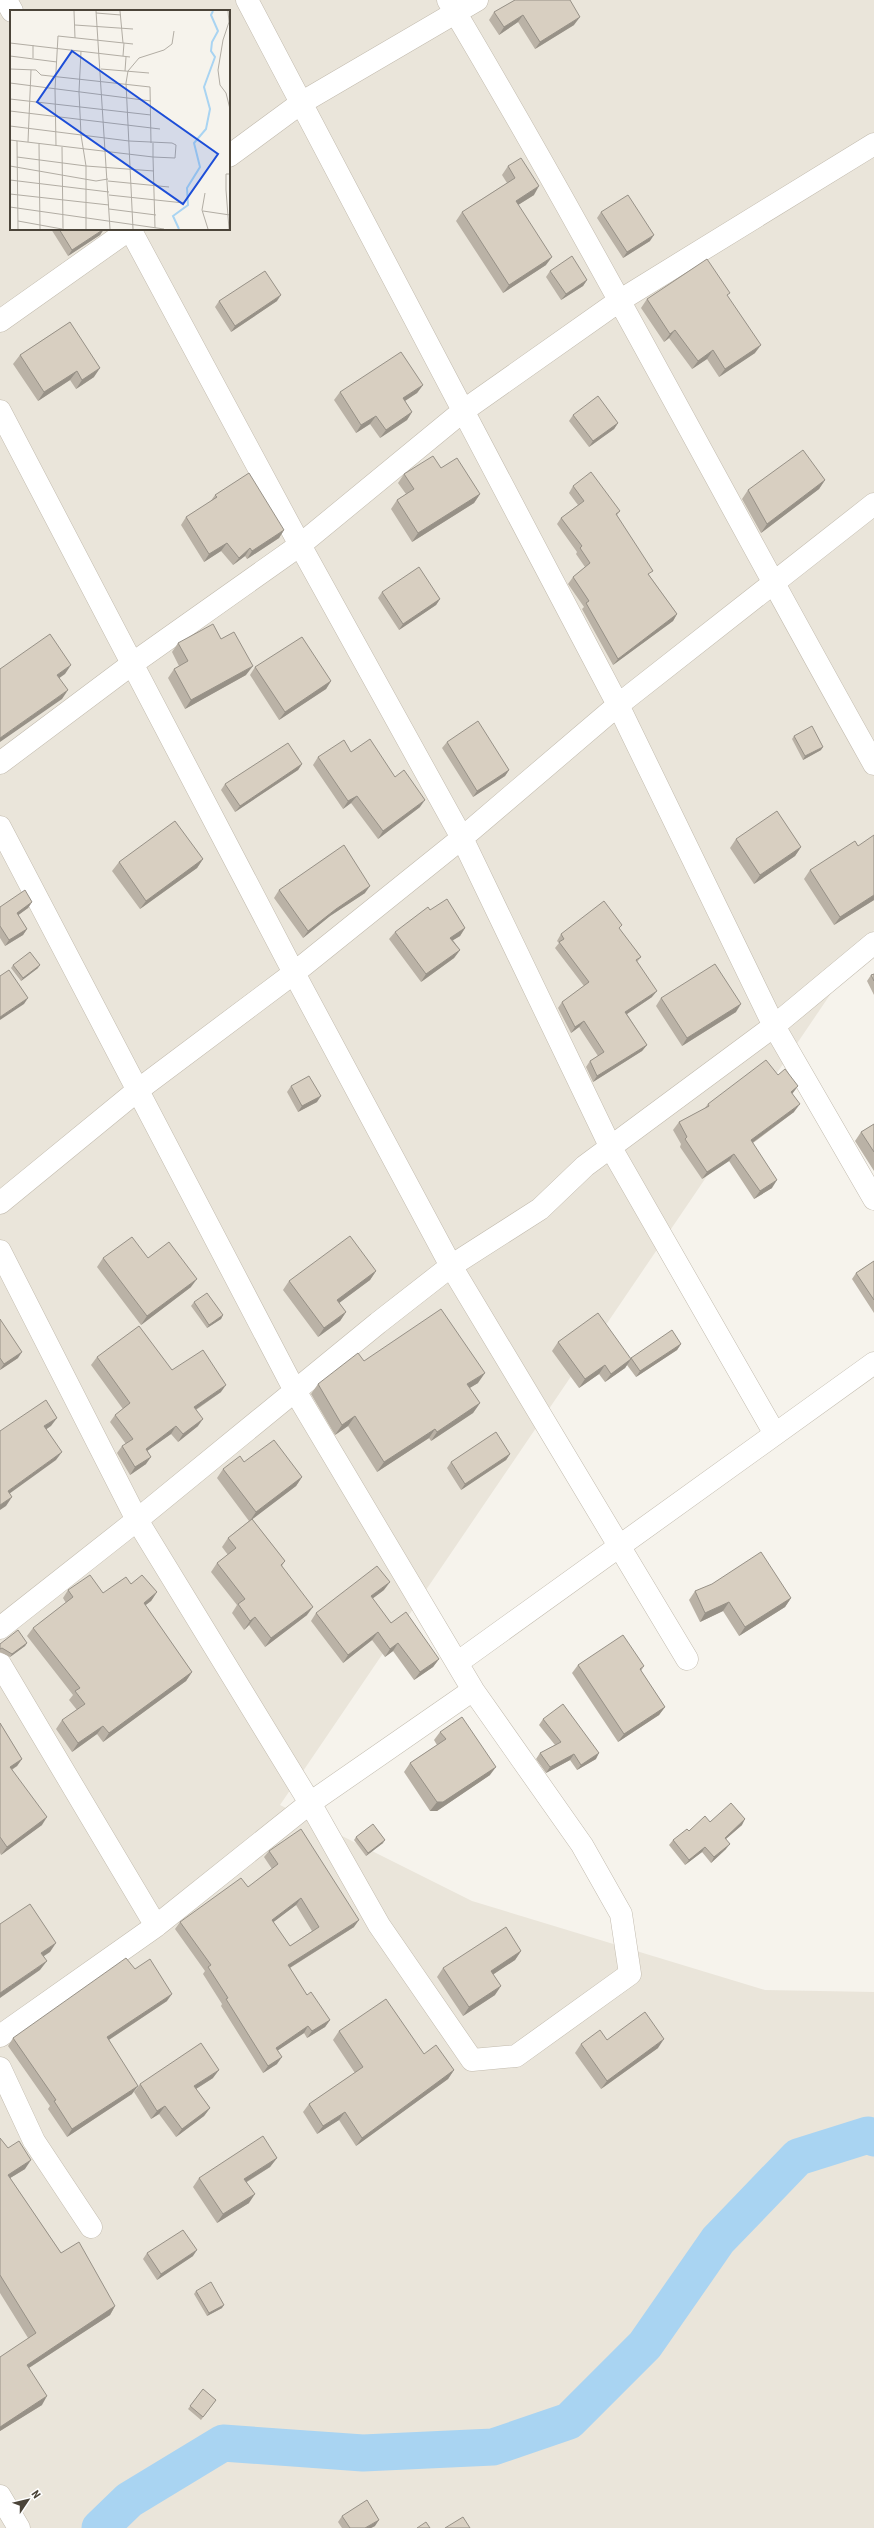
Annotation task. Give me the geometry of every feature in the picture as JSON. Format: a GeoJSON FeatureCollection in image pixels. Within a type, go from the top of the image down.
{"type":"FeatureCollection","features":[{"type":"Feature","properties":{"kind":"street"},"geometry":{"type":"LineString","coordinates":[[6,0],[11,10]]}},
{"type":"Feature","properties":{"kind":"street"},"geometry":{"type":"LineString","coordinates":[[247,0],[618,705],[774,1026],[874,1199]]}},
{"type":"Feature","properties":{"kind":"street"},"geometry":{"type":"LineString","coordinates":[[230,155],[301,103],[452,7],[477,0]]}},
{"type":"Feature","properties":{"kind":"street"},"geometry":{"type":"LineString","coordinates":[[452,7],[619,301],[773,584],[874,764]]}},
{"type":"Feature","properties":{"kind":"street"},"geometry":{"type":"LineString","coordinates":[[0,763],[132,664],[300,545],[463,412],[619,301],[874,144]]}},
{"type":"Feature","properties":{"kind":"street"},"geometry":{"type":"LineString","coordinates":[[0,321],[129,230]]}},
{"type":"Feature","properties":{"kind":"street"},"geometry":{"type":"LineString","coordinates":[[131,230],[300,545],[462,838],[611,1148],[776,1434]]}},
{"type":"Feature","properties":{"kind":"street"},"geometry":{"type":"LineString","coordinates":[[0,411],[294,973],[451,1266],[687,1659]]}},
{"type":"Feature","properties":{"kind":"street"},"geometry":{"type":"LineString","coordinates":[[0,1203],[138,1090],[294,973],[462,838],[618,705],[874,504]]}},
{"type":"Feature","properties":{"kind":"street"},"geometry":{"type":"LineString","coordinates":[[0,827],[295,1391],[473,1690],[582,1845],[621,1914],[630,1974],[516,2056],[472,2060],[379,1924],[310,1803],[137,1520],[0,1251]]}},
{"type":"Feature","properties":{"kind":"street"},"geometry":{"type":"LineString","coordinates":[[0,1628],[137,1520],[451,1266],[540,1209],[585,1166],[774,1026],[874,943]]}},
{"type":"Feature","properties":{"kind":"street"},"geometry":{"type":"LineString","coordinates":[[457,1663],[874,1363]]}},
{"type":"Feature","properties":{"kind":"street"},"geometry":{"type":"LineString","coordinates":[[0,1664],[156,1926]]}},
{"type":"Feature","properties":{"kind":"street"},"geometry":{"type":"LineString","coordinates":[[0,2036],[156,1926],[310,1803],[473,1690]]}},
{"type":"Feature","properties":{"kind":"street"},"geometry":{"type":"LineString","coordinates":[[0,2068],[34,2141],[91,2227]]}},
{"type":"Feature","properties":{"kind":"street"},"geometry":{"type":"LineString","coordinates":[[0,2496],[19,2528]]}},
{"type":"Feature","properties":{"kind":"shaded area"},"geometry":{"type":"Polygon","coordinates":[[[0,0],[874,0],[874,930],[280,1805],[472,1901],[765,1990],[874,1992],[874,2528],[0,2528],[0,0]]]}},
{"type":"Feature","properties":{"kind":"building"},"geometry":{"type":"Polygon","coordinates":[[[515,0],[570,0],[580,17],[540,42],[523,15],[504,27],[494,12],[515,0]]]}},
{"type":"Feature","properties":{"kind":"building"},"geometry":{"type":"Polygon","coordinates":[[[521,158],[539,186],[516,201],[552,257],[509,285],[462,212],[515,178],[508,166],[521,158]]]}},
{"type":"Feature","properties":{"kind":"building"},"geometry":{"type":"Polygon","coordinates":[[[628,195],[654,235],[627,252],[601,212],[628,195]]]}},
{"type":"Feature","properties":{"kind":"building"},"geometry":{"type":"Polygon","coordinates":[[[60,230],[102,230],[72,250],[60,230]]]}},
{"type":"Feature","properties":{"kind":"building"},"geometry":{"type":"Polygon","coordinates":[[[572,256],[587,280],[566,294],[550,271],[572,256]]]}},
{"type":"Feature","properties":{"kind":"building"},"geometry":{"type":"Polygon","coordinates":[[[707,259],[730,293],[727,295],[761,345],[725,369],[713,350],[698,361],[675,330],[670,334],[647,299],[707,259]]]}},
{"type":"Feature","properties":{"kind":"building"},"geometry":{"type":"Polygon","coordinates":[[[265,271],[281,295],[235,326],[219,301],[265,271]]]}},
{"type":"Feature","properties":{"kind":"building"},"geometry":{"type":"Polygon","coordinates":[[[70,322],[100,368],[82,380],[77,371],[44,392],[20,355],[70,322]]]}},
{"type":"Feature","properties":{"kind":"building"},"geometry":{"type":"Polygon","coordinates":[[[401,352],[423,385],[403,398],[412,412],[386,430],[376,416],[361,425],[340,392],[401,352]]]}},
{"type":"Feature","properties":{"kind":"building"},"geometry":{"type":"Polygon","coordinates":[[[598,396],[618,423],[593,441],[573,415],[598,396]]]}},
{"type":"Feature","properties":{"kind":"building"},"geometry":{"type":"Polygon","coordinates":[[[803,450],[825,480],[767,524],[748,490],[803,450]]]}},
{"type":"Feature","properties":{"kind":"building"},"geometry":{"type":"Polygon","coordinates":[[[433,456],[441,468],[457,458],[480,494],[418,533],[397,500],[414,489],[404,474],[433,456]]]}},
{"type":"Feature","properties":{"kind":"building"},"geometry":{"type":"Polygon","coordinates":[[[591,472],[620,511],[616,514],[653,571],[648,574],[677,614],[618,659],[586,603],[589,601],[573,577],[590,563],[580,548],[582,546],[561,518],[584,501],[573,486],[591,472]]]}},
{"type":"Feature","properties":{"kind":"building"},"geometry":{"type":"Polygon","coordinates":[[[249,473],[284,530],[252,551],[250,548],[239,558],[227,543],[209,554],[186,517],[217,497],[215,495],[249,473]]]}},
{"type":"Feature","properties":{"kind":"building"},"geometry":{"type":"Polygon","coordinates":[[[419,567],[440,599],[403,624],[382,592],[419,567]]]}},
{"type":"Feature","properties":{"kind":"building"},"geometry":{"type":"Polygon","coordinates":[[[213,624],[221,639],[234,632],[253,666],[191,700],[174,669],[188,661],[178,643],[213,624]]]}},
{"type":"Feature","properties":{"kind":"building"},"geometry":{"type":"Polygon","coordinates":[[[50,634],[71,665],[57,675],[68,690],[0,738],[0,669],[50,634]]]}},
{"type":"Feature","properties":{"kind":"building"},"geometry":{"type":"Polygon","coordinates":[[[302,637],[331,681],[285,712],[255,667],[302,637]]]}},
{"type":"Feature","properties":{"kind":"building"},"geometry":{"type":"Polygon","coordinates":[[[478,721],[509,770],[477,791],[447,742],[478,721]]]}},
{"type":"Feature","properties":{"kind":"building"},"geometry":{"type":"Polygon","coordinates":[[[812,726],[823,747],[805,756],[794,736],[812,726]]]}},
{"type":"Feature","properties":{"kind":"building"},"geometry":{"type":"Polygon","coordinates":[[[370,739],[395,777],[404,770],[425,800],[383,831],[357,796],[348,801],[318,757],[344,740],[351,752],[370,739]]]}},
{"type":"Feature","properties":{"kind":"building"},"geometry":{"type":"Polygon","coordinates":[[[288,743],[302,764],[240,806],[225,784],[288,743]]]}},
{"type":"Feature","properties":{"kind":"building"},"geometry":{"type":"Polygon","coordinates":[[[777,811],[801,847],[760,875],[736,839],[777,811]]]}},
{"type":"Feature","properties":{"kind":"building"},"geometry":{"type":"Polygon","coordinates":[[[175,821],[203,859],[146,901],[119,862],[175,821]]]}},
{"type":"Feature","properties":{"kind":"building"},"geometry":{"type":"Polygon","coordinates":[[[874,835],[874,895],[840,917],[810,870],[855,841],[858,846],[874,835]]]}},
{"type":"Feature","properties":{"kind":"building"},"geometry":{"type":"Polygon","coordinates":[[[344,845],[370,886],[336,909],[308,931],[279,890],[344,845]]]}},
{"type":"Feature","properties":{"kind":"building"},"geometry":{"type":"Polygon","coordinates":[[[25,890],[32,902],[17,913],[27,929],[9,940],[0,926],[0,907],[25,890]]]}},
{"type":"Feature","properties":{"kind":"building"},"geometry":{"type":"Polygon","coordinates":[[[447,899],[465,928],[450,938],[460,950],[426,974],[395,932],[428,907],[430,910],[447,899]]]}},
{"type":"Feature","properties":{"kind":"building"},"geometry":{"type":"Polygon","coordinates":[[[604,901],[622,925],[619,928],[641,957],[636,960],[657,991],[625,1012],[647,1045],[597,1076],[590,1061],[604,1052],[584,1021],[575,1027],[562,1002],[589,982],[559,942],[564,939],[561,934],[604,901]]]}},
{"type":"Feature","properties":{"kind":"building"},"geometry":{"type":"Polygon","coordinates":[[[30,952],[40,965],[23,978],[13,965],[30,952]]]}},
{"type":"Feature","properties":{"kind":"building"},"geometry":{"type":"Polygon","coordinates":[[[715,964],[741,1004],[687,1038],[661,998],[715,964]]]}},
{"type":"Feature","properties":{"kind":"building"},"geometry":{"type":"Polygon","coordinates":[[[9,970],[28,998],[0,1017],[0,976],[9,970]]]}},
{"type":"Feature","properties":{"kind":"building"},"geometry":{"type":"Polygon","coordinates":[[[874,974],[874,981],[871,975],[874,974]]]}},
{"type":"Feature","properties":{"kind":"building"},"geometry":{"type":"Polygon","coordinates":[[[766,1060],[778,1075],[785,1069],[798,1086],[791,1092],[800,1104],[751,1140],[777,1180],[760,1191],[734,1154],[707,1172],[685,1139],[687,1137],[679,1122],[709,1106],[708,1104],[766,1060]]]}},
{"type":"Feature","properties":{"kind":"building"},"geometry":{"type":"Polygon","coordinates":[[[309,1076],[321,1096],[302,1106],[291,1086],[309,1076]]]}},
{"type":"Feature","properties":{"kind":"building"},"geometry":{"type":"Polygon","coordinates":[[[874,1124],[874,1152],[861,1132],[874,1124]]]}},
{"type":"Feature","properties":{"kind":"building"},"geometry":{"type":"Polygon","coordinates":[[[350,1236],[376,1271],[337,1300],[346,1312],[324,1328],[289,1281],[350,1236]]]}},
{"type":"Feature","properties":{"kind":"building"},"geometry":{"type":"Polygon","coordinates":[[[132,1237],[148,1258],[169,1242],[197,1279],[147,1316],[103,1258],[132,1237]]]}},
{"type":"Feature","properties":{"kind":"building"},"geometry":{"type":"Polygon","coordinates":[[[874,1261],[874,1300],[856,1273],[874,1261]]]}},
{"type":"Feature","properties":{"kind":"building"},"geometry":{"type":"Polygon","coordinates":[[[207,1293],[223,1315],[209,1325],[194,1302],[207,1293]]]}},
{"type":"Feature","properties":{"kind":"building"},"geometry":{"type":"Polygon","coordinates":[[[441,1309],[485,1373],[467,1384],[480,1403],[437,1432],[435,1429],[384,1462],[355,1416],[342,1425],[318,1384],[358,1353],[364,1361],[441,1309]]]}},
{"type":"Feature","properties":{"kind":"building"},"geometry":{"type":"Polygon","coordinates":[[[598,1313],[631,1359],[611,1374],[605,1365],[585,1379],[558,1342],[598,1313]]]}},
{"type":"Feature","properties":{"kind":"building"},"geometry":{"type":"Polygon","coordinates":[[[0,1319],[22,1352],[4,1364],[0,1358],[0,1319]]]}},
{"type":"Feature","properties":{"kind":"building"},"geometry":{"type":"Polygon","coordinates":[[[139,1326],[172,1370],[203,1350],[226,1385],[194,1407],[203,1419],[183,1434],[176,1426],[146,1449],[151,1457],[135,1467],[122,1446],[133,1439],[115,1415],[130,1403],[97,1357],[139,1326]]]}},
{"type":"Feature","properties":{"kind":"building"},"geometry":{"type":"Polygon","coordinates":[[[672,1330],[681,1344],[640,1371],[631,1358],[672,1330]]]}},
{"type":"Feature","properties":{"kind":"building"},"geometry":{"type":"Polygon","coordinates":[[[46,1400],[57,1418],[44,1426],[62,1452],[8,1491],[12,1497],[0,1505],[0,1431],[46,1400]]]}},
{"type":"Feature","properties":{"kind":"building"},"geometry":{"type":"Polygon","coordinates":[[[496,1432],[510,1454],[465,1484],[451,1462],[496,1432]]]}},
{"type":"Feature","properties":{"kind":"building"},"geometry":{"type":"Polygon","coordinates":[[[274,1440],[302,1477],[256,1512],[223,1469],[240,1456],[244,1462],[274,1440]]]}},
{"type":"Feature","properties":{"kind":"building"},"geometry":{"type":"Polygon","coordinates":[[[252,1519],[285,1561],[281,1565],[313,1607],[271,1638],[255,1617],[250,1621],[238,1604],[245,1599],[217,1563],[236,1548],[228,1538],[252,1519]]]}},
{"type":"Feature","properties":{"kind":"building"},"geometry":{"type":"Polygon","coordinates":[[[761,1552],[791,1598],[745,1627],[729,1602],[705,1613],[695,1591],[712,1584],[761,1552]]]}},
{"type":"Feature","properties":{"kind":"building"},"geometry":{"type":"Polygon","coordinates":[[[377,1566],[390,1582],[371,1596],[391,1623],[406,1612],[439,1659],[420,1672],[398,1643],[390,1649],[378,1632],[348,1655],[316,1613],[377,1566]]]}},
{"type":"Feature","properties":{"kind":"building"},"geometry":{"type":"Polygon","coordinates":[[[90,1575],[103,1593],[126,1577],[131,1584],[142,1575],[157,1592],[144,1603],[192,1672],[109,1733],[103,1726],[78,1743],[62,1720],[85,1704],[75,1691],[80,1688],[33,1628],[73,1597],[68,1590],[90,1575]]]}},
{"type":"Feature","properties":{"kind":"building"},"geometry":{"type":"Polygon","coordinates":[[[18,1630],[27,1643],[12,1654],[2,1648],[0,1649],[0,1644],[18,1630]]]}},
{"type":"Feature","properties":{"kind":"building"},"geometry":{"type":"Polygon","coordinates":[[[623,1635],[644,1666],[640,1669],[665,1707],[624,1734],[578,1665],[623,1635]]]}},
{"type":"Feature","properties":{"kind":"building"},"geometry":{"type":"Polygon","coordinates":[[[563,1704],[599,1753],[581,1765],[574,1754],[550,1767],[540,1753],[561,1742],[543,1719],[563,1704]]]}},
{"type":"Feature","properties":{"kind":"building"},"geometry":{"type":"Polygon","coordinates":[[[462,1717],[496,1767],[443,1802],[437,1802],[410,1763],[446,1739],[440,1732],[462,1717]]]}},
{"type":"Feature","properties":{"kind":"building"},"geometry":{"type":"Polygon","coordinates":[[[0,1723],[22,1759],[10,1767],[47,1817],[7,1847],[0,1837],[0,1723]]]}},
{"type":"Feature","properties":{"kind":"building"},"geometry":{"type":"Polygon","coordinates":[[[731,1803],[745,1819],[725,1838],[730,1844],[714,1857],[705,1847],[689,1860],[673,1840],[687,1829],[689,1831],[705,1816],[710,1822],[731,1803]]]}},
{"type":"Feature","properties":{"kind":"building"},"geometry":{"type":"Polygon","coordinates":[[[373,1824],[385,1840],[368,1853],[356,1837],[373,1824]]]}},
{"type":"Feature","properties":{"kind":"building"},"geometry":{"type":"Polygon","coordinates":[[[301,1829],[359,1920],[288,1965],[307,1995],[311,1992],[330,2020],[312,2031],[308,2026],[276,2048],[282,2057],[268,2066],[226,1999],[228,1998],[208,1967],[211,1965],[180,1922],[241,1878],[248,1887],[278,1864],[269,1851],[301,1829]],[[301,1898],[272,1920],[290,1946],[319,1927],[301,1898]]]}},
{"type":"Feature","properties":{"kind":"building"},"geometry":{"type":"Polygon","coordinates":[[[30,1904],[56,1943],[41,1953],[47,1961],[0,1993],[0,1924],[30,1904]]]}},
{"type":"Feature","properties":{"kind":"building"},"geometry":{"type":"Polygon","coordinates":[[[506,1927],[521,1951],[491,1971],[501,1986],[469,2007],[443,1968],[506,1927]]]}},
{"type":"Feature","properties":{"kind":"building"},"geometry":{"type":"Polygon","coordinates":[[[126,1958],[135,1969],[150,1959],[172,1994],[107,2037],[138,2086],[72,2129],[54,2101],[56,2100],[13,2038],[126,1958]]]}},
{"type":"Feature","properties":{"kind":"building"},"geometry":{"type":"Polygon","coordinates":[[[386,1999],[424,2054],[436,2045],[454,2070],[362,2138],[345,2112],[323,2126],[309,2104],[363,2067],[339,2031],[386,1999]]]}},
{"type":"Feature","properties":{"kind":"building"},"geometry":{"type":"Polygon","coordinates":[[[645,2012],[664,2039],[607,2081],[581,2044],[600,2030],[607,2040],[645,2012]]]}},
{"type":"Feature","properties":{"kind":"building"},"geometry":{"type":"Polygon","coordinates":[[[201,2043],[219,2070],[194,2086],[210,2108],[182,2129],[165,2106],[157,2111],[140,2084],[201,2043]]]}},
{"type":"Feature","properties":{"kind":"building"},"geometry":{"type":"Polygon","coordinates":[[[263,2136],[277,2158],[244,2179],[255,2194],[223,2214],[199,2178],[263,2136]]]}},
{"type":"Feature","properties":{"kind":"building"},"geometry":{"type":"Polygon","coordinates":[[[0,2138],[8,2148],[19,2141],[31,2160],[8,2175],[61,2253],[79,2242],[115,2306],[27,2365],[47,2396],[0,2427],[0,2357],[36,2333],[0,2275],[0,2138]]]}},
{"type":"Feature","properties":{"kind":"building"},"geometry":{"type":"Polygon","coordinates":[[[183,2230],[197,2250],[161,2274],[147,2253],[183,2230]]]}},
{"type":"Feature","properties":{"kind":"building"},"geometry":{"type":"Polygon","coordinates":[[[211,2282],[224,2305],[209,2313],[196,2291],[211,2282]]]}},
{"type":"Feature","properties":{"kind":"building"},"geometry":{"type":"Polygon","coordinates":[[[203,2389],[216,2400],[203,2417],[190,2406],[203,2389]]]}},
{"type":"Feature","properties":{"kind":"building"},"geometry":{"type":"Polygon","coordinates":[[[367,2500],[379,2520],[365,2528],[350,2528],[342,2516],[367,2500]]]}},
{"type":"Feature","properties":{"kind":"building"},"geometry":{"type":"Polygon","coordinates":[[[463,2517],[470,2528],[445,2528],[463,2517]]]}},
{"type":"Feature","properties":{"kind":"building"},"geometry":{"type":"Polygon","coordinates":[[[426,2522],[430,2528],[417,2528],[426,2522]]]}},
{"type":"Feature","properties":{"kind":"waterway"},"geometry":{"type":"LineString","coordinates":[[100,2528],[129,2500],[223,2443],[363,2453],[493,2447],[569,2421],[645,2345],[718,2240],[798,2157],[868,2135],[874,2138]]}}]}
